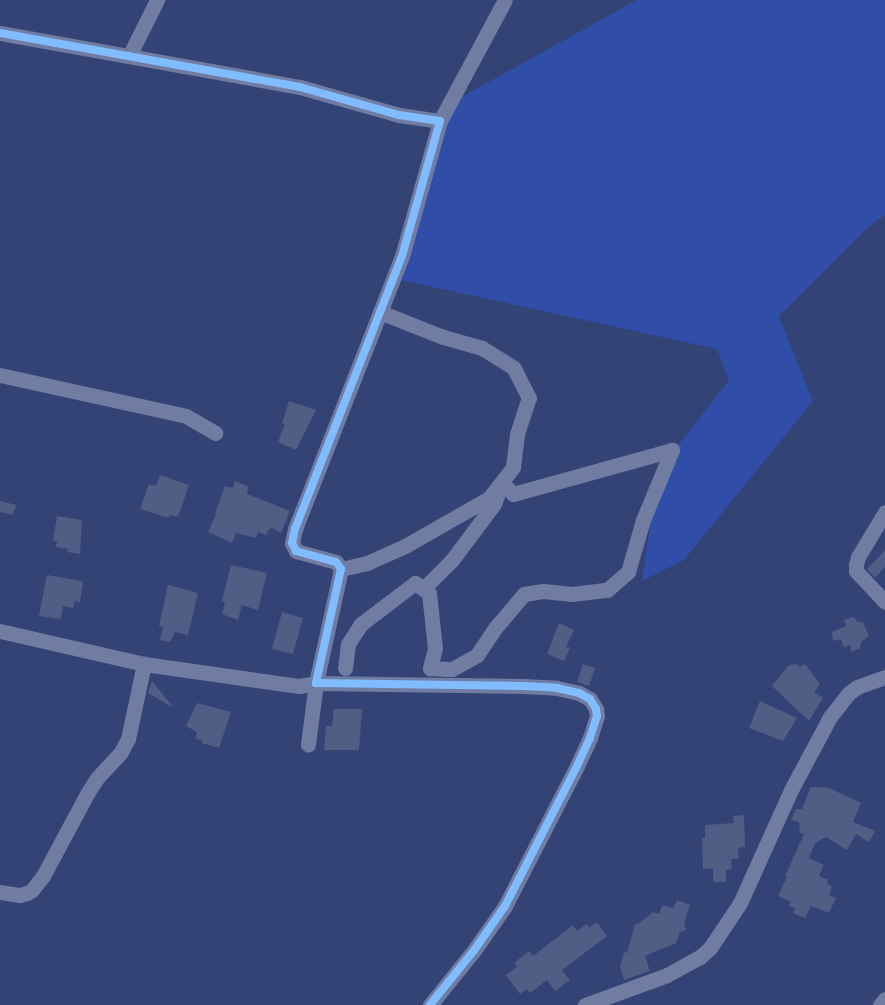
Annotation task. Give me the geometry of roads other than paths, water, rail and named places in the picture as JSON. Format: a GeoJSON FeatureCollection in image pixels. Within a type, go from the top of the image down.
{"type":"FeatureCollection","features":[{"type":"Feature","properties":{"kind":"street"},"geometry":{"type":"LineString","coordinates":[[129,56],[157,0]]}},
{"type":"Feature","properties":{"kind":"street"},"geometry":{"type":"LineString","coordinates":[[341,568],[336,562],[301,554],[294,548],[292,543],[295,529],[402,256],[440,121],[504,0]]}},
{"type":"Feature","properties":{"kind":"street"},"geometry":{"type":"LineString","coordinates":[[0,33],[300,87],[399,116],[440,121]]}},
{"type":"Feature","properties":{"kind":"street"},"geometry":{"type":"LineString","coordinates":[[341,568],[367,563],[405,546],[489,498],[513,467],[518,434],[528,398],[514,368],[482,348],[444,337],[380,312]]}},
{"type":"Feature","properties":{"kind":"street"},"geometry":{"type":"LineString","coordinates":[[0,375],[186,416],[216,433]]}},
{"type":"Feature","properties":{"kind":"street"},"geometry":{"type":"LineString","coordinates":[[344,668],[348,644],[361,624],[415,583],[429,593],[435,648],[430,668],[452,669],[477,655],[496,627],[524,594],[543,591],[572,594],[607,590],[628,572],[643,520],[672,450],[513,494],[502,482]]}},
{"type":"Feature","properties":{"kind":"street"},"geometry":{"type":"LineString","coordinates":[[423,589],[452,560],[494,504],[502,482]]}},
{"type":"Feature","properties":{"kind":"street"},"geometry":{"type":"LineString","coordinates":[[885,512],[858,556],[856,571],[885,602]]}},
{"type":"Feature","properties":{"kind":"street"},"geometry":{"type":"LineString","coordinates":[[308,744],[316,683],[341,568]]}},
{"type":"Feature","properties":{"kind":"street"},"geometry":{"type":"LineString","coordinates":[[0,631],[144,664],[299,686],[316,683],[524,686],[557,688],[586,696],[596,709],[596,723],[528,864],[505,906],[480,943],[430,1005]]}},
{"type":"Feature","properties":{"kind":"street"},"geometry":{"type":"LineString","coordinates":[[0,892],[27,893],[32,890],[43,876],[88,792],[97,778],[121,752],[128,739],[144,664]]}},
{"type":"Feature","properties":{"kind":"street"},"geometry":{"type":"LineString","coordinates":[[585,1005],[667,975],[700,957],[710,948],[740,903],[791,790],[830,717],[849,693],[857,687],[885,677]]}},
{"type":"Feature","properties":{"kind":"street"},"geometry":{"type":"LineString","coordinates":[[880,1005],[885,999]]}}]}
